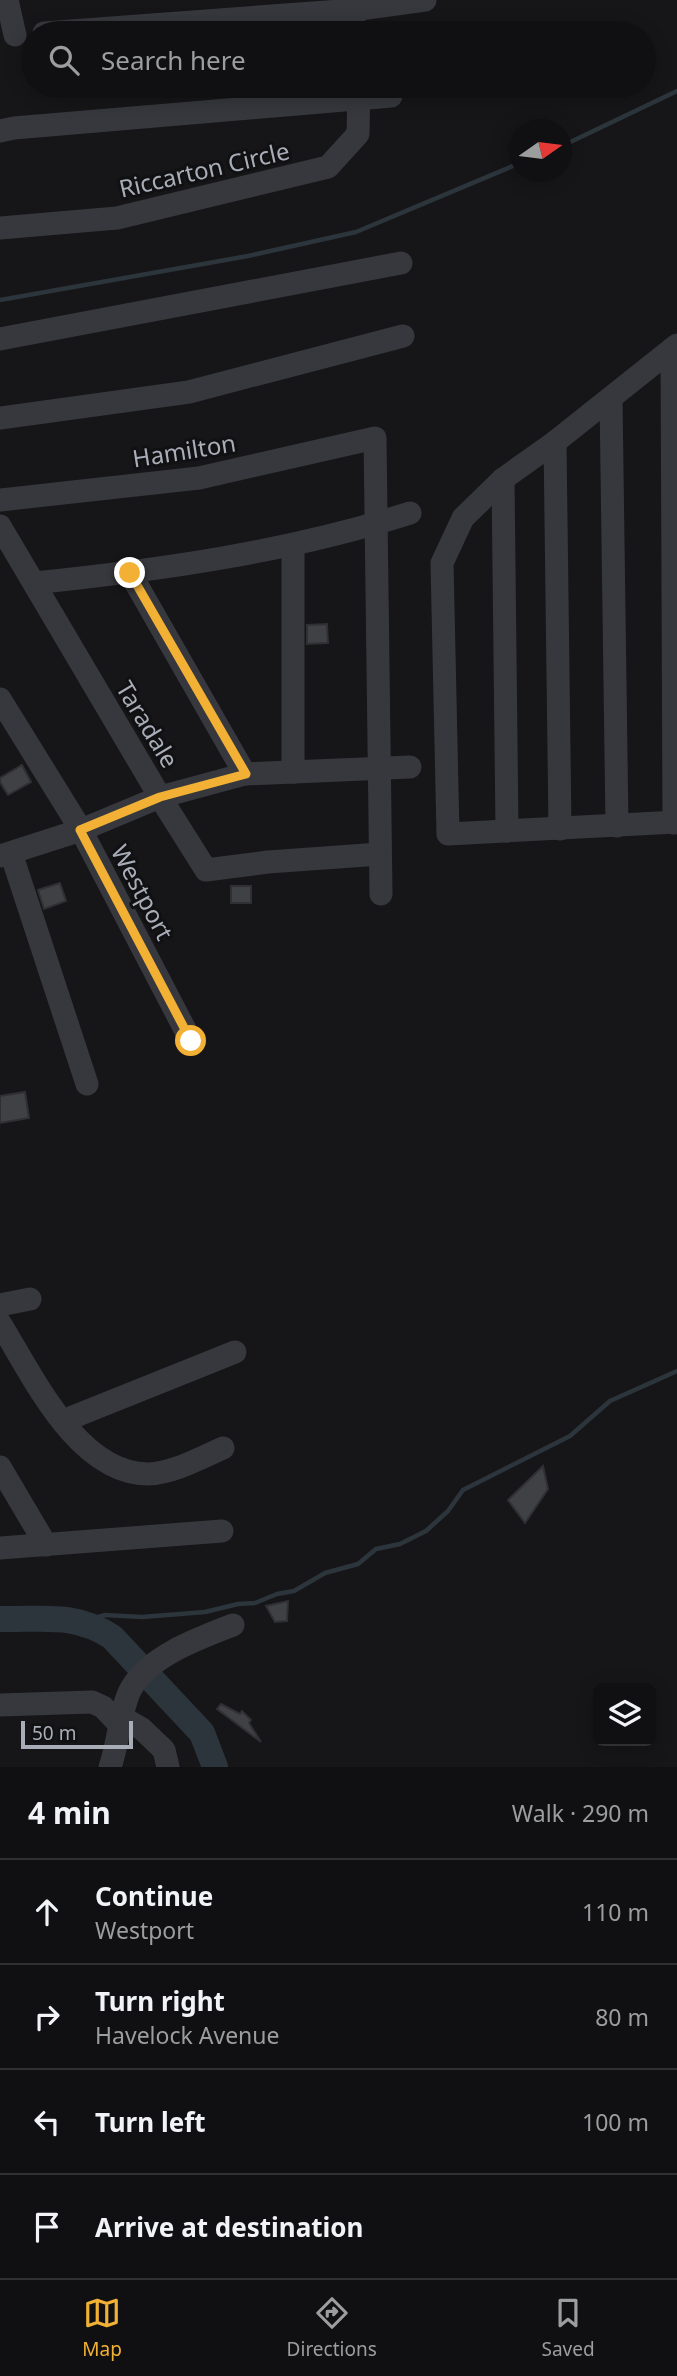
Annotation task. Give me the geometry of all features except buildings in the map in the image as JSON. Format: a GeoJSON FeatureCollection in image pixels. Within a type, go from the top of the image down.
{"type":"FeatureCollection","features":[{"type":"Feature","properties":{"kind":"street"},"geometry":{"type":"LineString","coordinates":[[7,0],[16,35]]}},
{"type":"Feature","properties":{"kind":"street"},"geometry":{"type":"LineString","coordinates":[[136,21],[220,10],[425,0]]}},
{"type":"Feature","properties":{"kind":"street"},"geometry":{"type":"LineString","coordinates":[[0,131],[302,98]]}},
{"type":"Feature","properties":{"kind":"street","name":"Riccarton Circle"},"geometry":{"type":"LineString","coordinates":[[0,228],[117,218],[328,167],[358,134],[360,98]]}},
{"type":"Feature","properties":{"kind":"street"},"geometry":{"type":"LineString","coordinates":[[0,340],[401,263]]}},
{"type":"Feature","properties":{"kind":"street"},"geometry":{"type":"LineString","coordinates":[[0,418],[189,392],[402,336]]}},
{"type":"Feature","properties":{"kind":"street"},"geometry":{"type":"LineString","coordinates":[[674,347],[676,822],[448,834],[442,564],[463,518],[503,479],[555,442],[674,347]]}},
{"type":"Feature","properties":{"kind":"street"},"geometry":{"type":"LineString","coordinates":[[611,398],[617,826]]}},
{"type":"Feature","properties":{"kind":"street","name":"Hamilton"},"geometry":{"type":"LineString","coordinates":[[0,500],[199,478],[375,438],[375,524]]}},
{"type":"Feature","properties":{"kind":"street"},"geometry":{"type":"LineString","coordinates":[[555,442],[560,829]]}},
{"type":"Feature","properties":{"kind":"street"},"geometry":{"type":"LineString","coordinates":[[503,479],[507,831]]}},
{"type":"Feature","properties":{"kind":"street"},"geometry":{"type":"LineString","coordinates":[[34,583],[130,573],[293,545],[410,513]]}},
{"type":"Feature","properties":{"kind":"street"},"geometry":{"type":"LineString","coordinates":[[375,524],[381,894]]}},
{"type":"Feature","properties":{"kind":"street","name":"Taradale"},"geometry":{"type":"LineString","coordinates":[[0,526],[206,870],[268,862],[380,854]]}},
{"type":"Feature","properties":{"kind":"street"},"geometry":{"type":"LineString","coordinates":[[293,545],[293,772]]}},
{"type":"Feature","properties":{"kind":"street"},"geometry":{"type":"LineString","coordinates":[[130,573],[246,774]]}},
{"type":"Feature","properties":{"kind":"street","name":"Westport"},"geometry":{"type":"LineString","coordinates":[[0,699],[80,830],[191,1041]]}},
{"type":"Feature","properties":{"kind":"street"},"geometry":{"type":"LineString","coordinates":[[87,1084],[6,855],[80,830],[160,797],[246,774],[410,767]]}},
{"type":"Feature","properties":{"kind":"street"},"geometry":{"type":"LineString","coordinates":[[0,1305],[30,1299]]}},
{"type":"Feature","properties":{"kind":"street"},"geometry":{"type":"LineString","coordinates":[[0,1323],[63,1421],[85,1446],[107,1463],[126,1472],[149,1474],[169,1471],[223,1448]]}},
{"type":"Feature","properties":{"kind":"street"},"geometry":{"type":"LineString","coordinates":[[63,1421],[235,1352]]}},
{"type":"Feature","properties":{"kind":"street"},"geometry":{"type":"LineString","coordinates":[[0,1467],[46,1545]]}},
{"type":"Feature","properties":{"kind":"street"},"geometry":{"type":"LineString","coordinates":[[0,1548],[222,1531]]}},
{"type":"Feature","properties":{"kind":"street"},"geometry":{"type":"LineString","coordinates":[[110,1767],[132,1688],[148,1669],[187,1643],[233,1625]]}},
{"type":"Feature","properties":{"kind":"street"},"geometry":{"type":"LineString","coordinates":[[0,1705],[92,1702],[122,1722],[142,1729],[164,1749],[168,1767]]}},
{"type":"Feature","properties":{"kind":"waterway"},"geometry":{"type":"LineString","coordinates":[[572,141],[677,91]]}},
{"type":"Feature","properties":{"kind":"waterway"},"geometry":{"type":"LineString","coordinates":[[0,300],[248,256],[356,232],[509,168]]}},
{"type":"Feature","properties":{"kind":"waterway"},"geometry":{"type":"LineString","coordinates":[[89,1625],[95,1618],[105,1615],[142,1617],[205,1612],[255,1603],[277,1594],[294,1591],[325,1573],[358,1564],[376,1549],[400,1544],[426,1531],[448,1511],[463,1490],[570,1436],[610,1401],[677,1371]]}},
{"type":"Feature","properties":{"kind":"waterway"},"geometry":{"type":"LineString","coordinates":[[0,1619],[71,1621],[98,1629],[112,1637],[202,1733],[215,1767]]}},
{"type":"Feature","properties":{"kind":"route"},"geometry":{"type":"LineString","coordinates":[[130,573],[246,774],[160,797],[80,830],[191,1041]]}}]}
